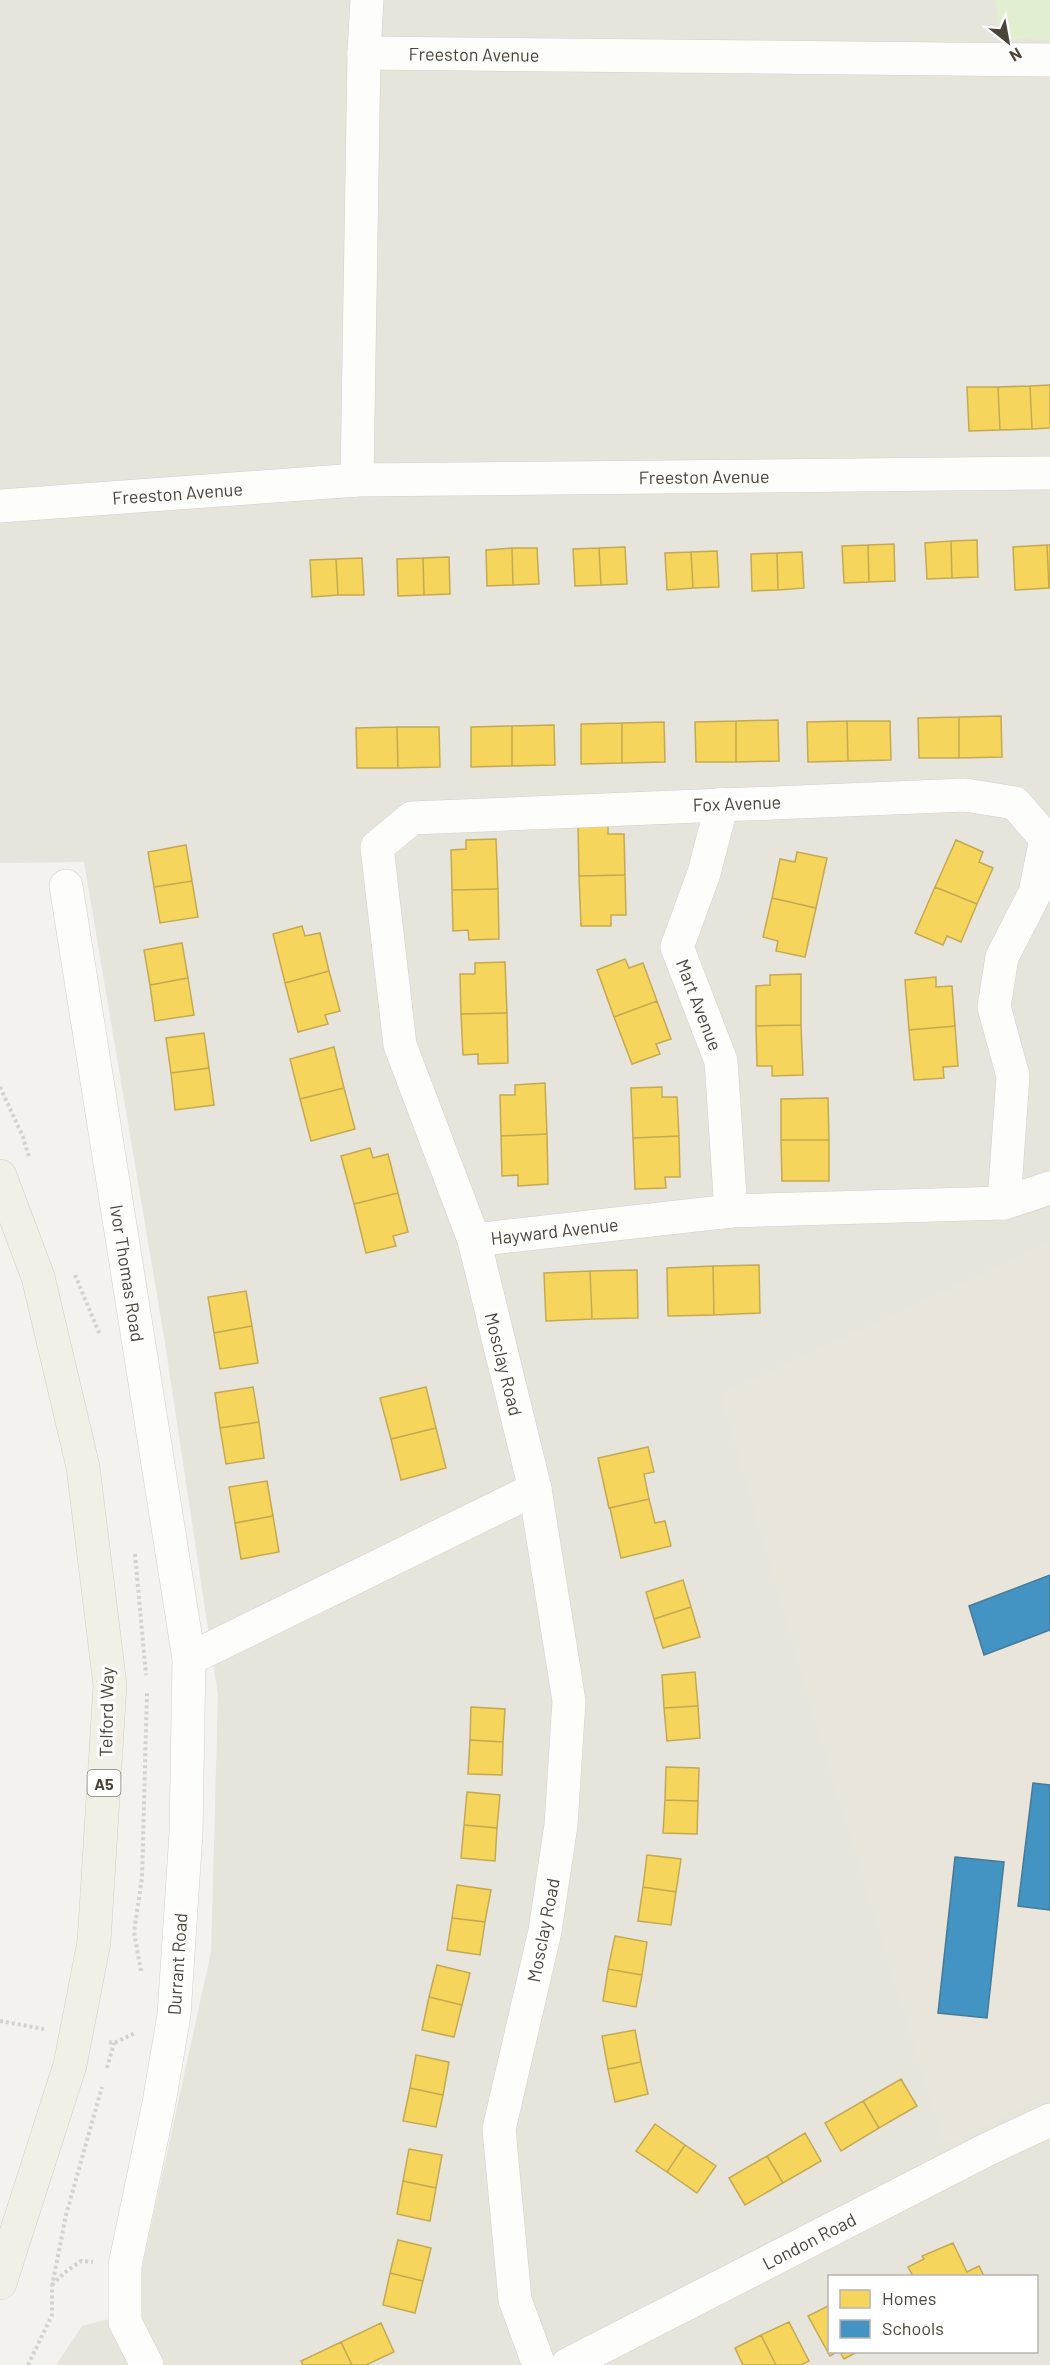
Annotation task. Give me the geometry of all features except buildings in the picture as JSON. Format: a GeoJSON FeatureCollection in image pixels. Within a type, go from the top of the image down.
{"type":"FeatureCollection","features":[{"type":"Feature","properties":{"kind":"main road","name":"Telford Way"},"geometry":{"type":"LineString","coordinates":[[0,1176],[38,1277],[83,1467],[110,1686],[94,1942],[70,2065],[0,2283]]}},
{"type":"Feature","properties":{"kind":"street"},"geometry":{"type":"LineString","coordinates":[[357,480],[364,53],[367,0]]}},
{"type":"Feature","properties":{"kind":"street","name":"Freeston Avenue"},"geometry":{"type":"LineString","coordinates":[[364,53],[1050,60]]}},
{"type":"Feature","properties":{"kind":"street","name":"Freeston Avenue"},"geometry":{"type":"LineString","coordinates":[[0,506],[357,480],[1050,472]]}},
{"type":"Feature","properties":{"kind":"street","name":"Fox Avenue"},"geometry":{"type":"LineString","coordinates":[[412,818],[965,795],[1015,803],[1048,838],[1035,893],[1002,957],[994,1007],[1013,1076],[1004,1203]]}},
{"type":"Feature","properties":{"kind":"street","name":"Mart Avenue"},"geometry":{"type":"LineString","coordinates":[[722,804],[704,873],[677,947],[721,1060],[731,1211]]}},
{"type":"Feature","properties":{"kind":"street","name":"Hayward Avenue"},"geometry":{"type":"LineString","coordinates":[[412,818],[377,847],[400,1045],[474,1240],[731,1211],[1004,1203],[1050,1188]]}},
{"type":"Feature","properties":{"kind":"street","name":"Ivor Thomas Road"},"geometry":{"type":"LineString","coordinates":[[66,886],[189,1659]]}},
{"type":"Feature","properties":{"kind":"street","name":"Mosclay Road"},"geometry":{"type":"LineString","coordinates":[[474,1240],[535,1489],[569,1701],[561,1826],[545,1931],[499,2129],[515,2300],[539,2365]]}},
{"type":"Feature","properties":{"kind":"street"},"geometry":{"type":"LineString","coordinates":[[189,1659],[535,1489]]}},
{"type":"Feature","properties":{"kind":"street","name":"Durrant Road"},"geometry":{"type":"LineString","coordinates":[[125,2265],[159,2103],[174,2015],[186,1833],[189,1659]]}},
{"type":"Feature","properties":{"kind":"street","name":"London Road"},"geometry":{"type":"LineString","coordinates":[[567,2365],[988,2149],[1050,2120]]}},
{"type":"Feature","properties":{"kind":"street"},"geometry":{"type":"LineString","coordinates":[[125,2265],[125,2322],[147,2365]]}},
{"type":"Feature","properties":{"kind":"path"},"geometry":{"type":"LineString","coordinates":[[0,2021],[45,2030]]}},
{"type":"Feature","properties":{"kind":"path"},"geometry":{"type":"LineString","coordinates":[[28,2365],[52,2314],[52,2286],[66,2215],[114,2043]]}},
{"type":"Feature","properties":{"kind":"path"},"geometry":{"type":"LineString","coordinates":[[52,2286],[64,2273],[81,2261],[125,2265]]}},
{"type":"Feature","properties":{"kind":"shaded area"},"geometry":{"type":"Polygon","coordinates":[[[0,0],[1050,0],[1050,2365],[56,2365],[82,2326],[132,2313],[211,1952],[218,1695],[164,1337],[84,862],[0,863],[0,0]]]}},
{"type":"Feature","properties":{"kind":"shaded area"},"geometry":{"type":"Polygon","coordinates":[[[1050,1243],[1050,2096],[944,2144],[818,1730],[721,1394],[1050,1243]]]}},
{"type":"Feature","properties":{"kind":"green space"},"geometry":{"type":"Polygon","coordinates":[[[995,0],[1050,0],[1050,40],[1000,39],[995,0]]]}}]}
